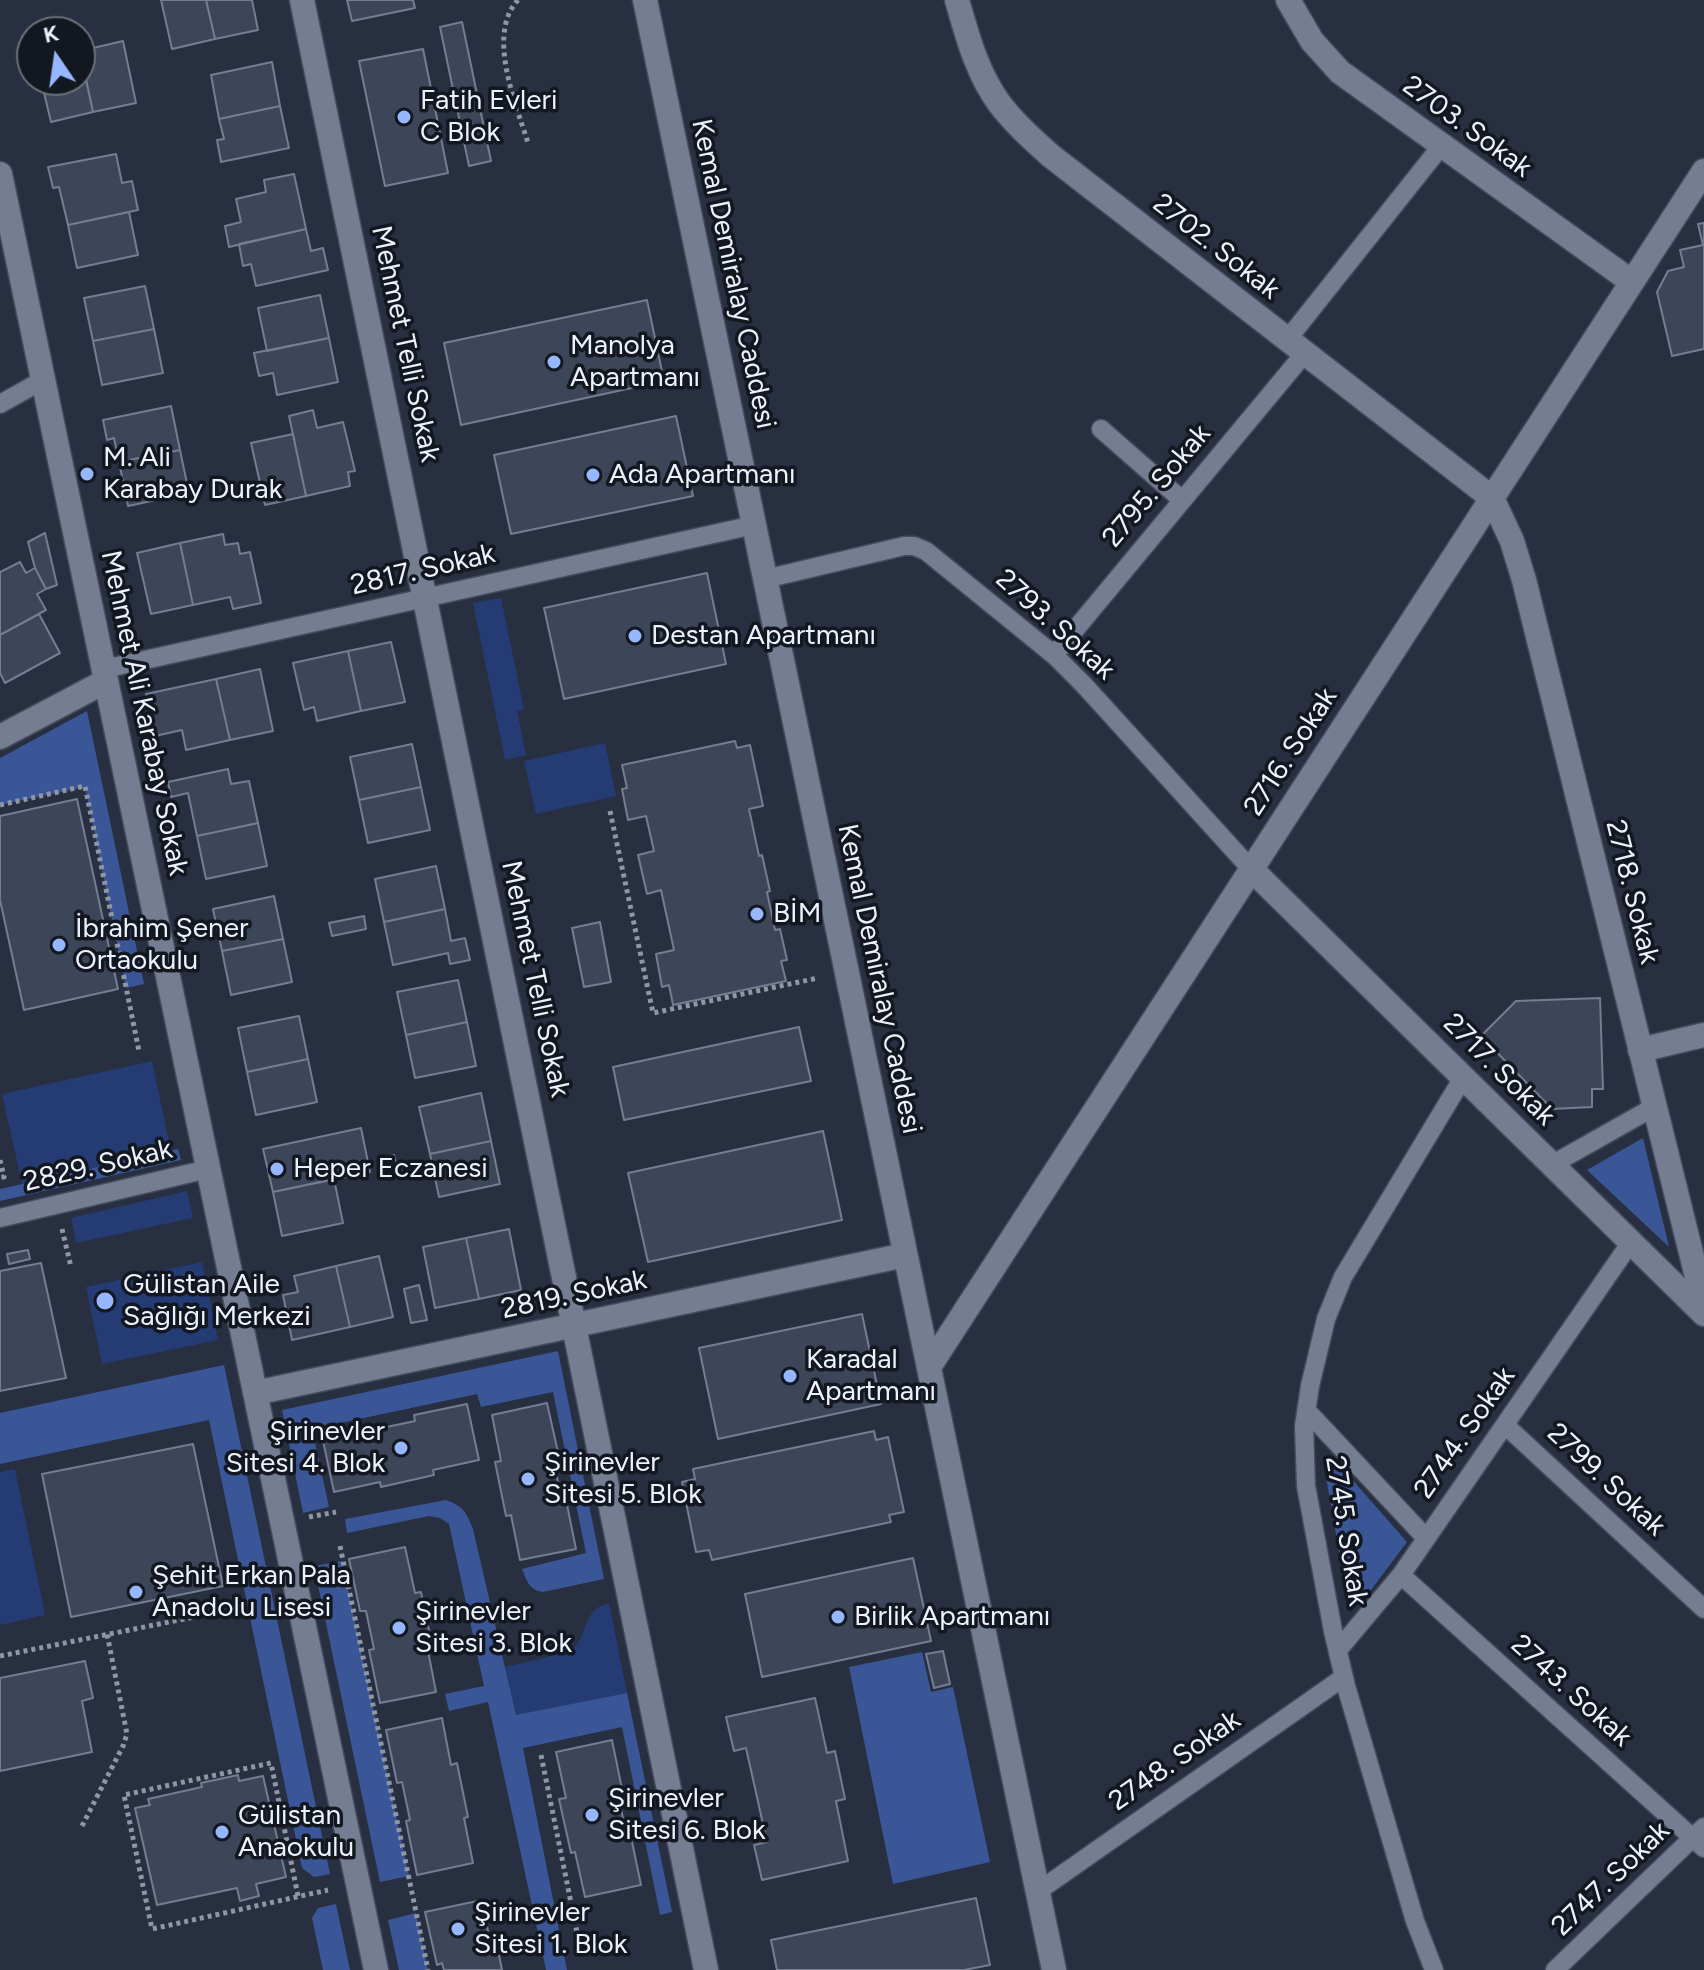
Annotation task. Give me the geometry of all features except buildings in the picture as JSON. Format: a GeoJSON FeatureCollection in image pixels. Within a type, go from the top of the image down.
{"type":"FeatureCollection","features":[{"type":"Feature","properties":{"kind":"street","name":"Mehmet Telli Sokak"},"geometry":{"type":"LineString","coordinates":[[302,0],[706,1970]]}},
{"type":"Feature","properties":{"kind":"street","name":"Kemal Demiralay Caddesi"},"geometry":{"type":"LineString","coordinates":[[645,0],[1054,1970]]}},
{"type":"Feature","properties":{"kind":"street","name":"2702. Sokak"},"geometry":{"type":"LineString","coordinates":[[957,0],[980,68],[997,101],[1051,156],[1492,498]]}},
{"type":"Feature","properties":{"kind":"street","name":"2703. Sokak"},"geometry":{"type":"LineString","coordinates":[[1288,0],[1312,41],[1340,72],[1632,282]]}},
{"type":"Feature","properties":{"kind":"street","name":"2716. Sokak"},"geometry":{"type":"LineString","coordinates":[[929,1367],[1704,171]]}},
{"type":"Feature","properties":{"kind":"street","name":"Mehmet Ali Karabay Sokak"},"geometry":{"type":"LineString","coordinates":[[0,174],[376,1970]]}},
{"type":"Feature","properties":{"kind":"street","name":"2718. Sokak"},"geometry":{"type":"LineString","coordinates":[[1492,498],[1512,541],[1524,580],[1704,1305]]}},
{"type":"Feature","properties":{"kind":"street"},"geometry":{"type":"LineString","coordinates":[[0,737],[105,675]]}},
{"type":"Feature","properties":{"kind":"street","name":"2717. Sokak"},"geometry":{"type":"LineString","coordinates":[[1251,869],[1704,1314]]}},
{"type":"Feature","properties":{"kind":"street"},"geometry":{"type":"LineString","coordinates":[[1640,1050],[1704,1035]]}},
{"type":"Feature","properties":{"kind":"street","name":"2819. Sokak"},"geometry":{"type":"LineString","coordinates":[[255,1393],[905,1255]]}},
{"type":"Feature","properties":{"kind":"lane","name":"2795. Sokak"},"geometry":{"type":"LineString","coordinates":[[1054,655],[1182,500],[1442,145]]}},
{"type":"Feature","properties":{"kind":"lane"},"geometry":{"type":"LineString","coordinates":[[0,404],[43,380]]}},
{"type":"Feature","properties":{"kind":"lane"},"geometry":{"type":"LineString","coordinates":[[1101,429],[1182,500]]}},
{"type":"Feature","properties":{"kind":"lane","name":"2817. Sokak"},"geometry":{"type":"LineString","coordinates":[[105,675],[427,598],[754,525]]}},
{"type":"Feature","properties":{"kind":"lane","name":"2793. Sokak"},"geometry":{"type":"LineString","coordinates":[[765,579],[904,546],[914,546],[935,557],[1054,655],[1251,869]]}},
{"type":"Feature","properties":{"kind":"lane","name":"2745. Sokak"},"geometry":{"type":"LineString","coordinates":[[1434,1970],[1415,1921],[1344,1677],[1306,1486],[1304,1457],[1310,1386],[1326,1319],[1343,1277],[1464,1076]]}},
{"type":"Feature","properties":{"kind":"lane"},"geometry":{"type":"LineString","coordinates":[[1553,1164],[1654,1107]]}},
{"type":"Feature","properties":{"kind":"lane","name":"2829. Sokak"},"geometry":{"type":"LineString","coordinates":[[0,1218],[208,1169]]}},
{"type":"Feature","properties":{"kind":"lane","name":"2744. Sokak"},"geometry":{"type":"LineString","coordinates":[[1338,1650],[1401,1575],[1631,1242]]}},
{"type":"Feature","properties":{"kind":"lane"},"geometry":{"type":"LineString","coordinates":[[1307,1411],[1426,1538]]}},
{"type":"Feature","properties":{"kind":"lane","name":"2799. Sokak"},"geometry":{"type":"LineString","coordinates":[[1505,1425],[1704,1609]]}},
{"type":"Feature","properties":{"kind":"lane","name":"2743. Sokak"},"geometry":{"type":"LineString","coordinates":[[1401,1575],[1701,1838]]}},
{"type":"Feature","properties":{"kind":"lane","name":"2748. Sokak"},"geometry":{"type":"LineString","coordinates":[[1037,1892],[1344,1677]]}},
{"type":"Feature","properties":{"kind":"lane","name":"2747. Sokak"},"geometry":{"type":"LineString","coordinates":[[1555,1970],[1701,1838]]}},
{"type":"Feature","properties":{"kind":"path"},"geometry":{"type":"LineString","coordinates":[[518,0],[507,12],[503,27],[504,50],[528,143]]}},
{"type":"Feature","properties":{"kind":"path"},"geometry":{"type":"LineString","coordinates":[[0,805],[85,786],[139,1051]]}},
{"type":"Feature","properties":{"kind":"path"},"geometry":{"type":"LineString","coordinates":[[610,811],[653,1013],[819,978]]}},
{"type":"Feature","properties":{"kind":"path"},"geometry":{"type":"LineString","coordinates":[[0,1160],[4,1177],[0,1177]]}},
{"type":"Feature","properties":{"kind":"path"},"geometry":{"type":"LineString","coordinates":[[47,1231],[62,1228],[71,1267]]}},
{"type":"Feature","properties":{"kind":"path"},"geometry":{"type":"LineString","coordinates":[[305,1519],[336,1512]]}},
{"type":"Feature","properties":{"kind":"path"},"geometry":{"type":"LineString","coordinates":[[340,1546],[428,1970]]}},
{"type":"Feature","properties":{"kind":"path"},"geometry":{"type":"LineString","coordinates":[[0,1656],[229,1610]]}},
{"type":"Feature","properties":{"kind":"path"},"geometry":{"type":"LineString","coordinates":[[82,1826],[127,1734],[107,1634]]}},
{"type":"Feature","properties":{"kind":"path"},"geometry":{"type":"LineString","coordinates":[[541,1755],[580,1947]]}},
{"type":"Feature","properties":{"kind":"path"},"geometry":{"type":"LineString","coordinates":[[298,1896],[271,1763],[124,1795],[152,1929],[333,1889]]}},
{"type":"Feature","properties":{"kind":"shaded area"},"geometry":{"type":"Polygon","coordinates":[[[501,598],[524,709],[517,711],[526,755],[505,760],[473,603],[501,598]]]}},
{"type":"Feature","properties":{"kind":"shaded area"},"geometry":{"type":"Polygon","coordinates":[[[87,711],[144,984],[126,988],[85,787],[0,805],[0,758],[87,711]]]}},
{"type":"Feature","properties":{"kind":"shaded area"},"geometry":{"type":"Polygon","coordinates":[[[605,743],[616,796],[536,814],[524,761],[605,743]]]}},
{"type":"Feature","properties":{"kind":"shaded area"},"geometry":{"type":"Polygon","coordinates":[[[152,1061],[171,1151],[22,1184],[2,1094],[152,1061]]]}},
{"type":"Feature","properties":{"kind":"shaded area"},"geometry":{"type":"Polygon","coordinates":[[[1643,1138],[1669,1247],[1587,1170],[1643,1138]]]}},
{"type":"Feature","properties":{"kind":"shaded area"},"geometry":{"type":"Polygon","coordinates":[[[178,1149],[181,1160],[0,1201],[0,1189],[178,1149]]]}},
{"type":"Feature","properties":{"kind":"shaded area"},"geometry":{"type":"Polygon","coordinates":[[[187,1191],[193,1218],[76,1243],[71,1218],[187,1191]]]}},
{"type":"Feature","properties":{"kind":"shaded area"},"geometry":{"type":"Polygon","coordinates":[[[202,1262],[218,1340],[102,1364],[86,1287],[202,1262]]]}},
{"type":"Feature","properties":{"kind":"shaded area"},"geometry":{"type":"Polygon","coordinates":[[[558,1351],[604,1579],[543,1592],[532,1587],[522,1569],[586,1553],[553,1392],[481,1407],[477,1394],[312,1429],[329,1507],[303,1513],[282,1410],[558,1351]]]}},
{"type":"Feature","properties":{"kind":"shaded area"},"geometry":{"type":"Polygon","coordinates":[[[224,1365],[330,1874],[314,1877],[302,1868],[209,1420],[0,1464],[0,1413],[224,1365]]]}},
{"type":"Feature","properties":{"kind":"shaded area"},"geometry":{"type":"Polygon","coordinates":[[[1335,1460],[1407,1542],[1359,1606],[1347,1598],[1324,1465],[1335,1460]]]}},
{"type":"Feature","properties":{"kind":"shaded area"},"geometry":{"type":"Polygon","coordinates":[[[15,1469],[45,1615],[0,1625],[0,1472],[15,1469]]]}},
{"type":"Feature","properties":{"kind":"shaded area"},"geometry":{"type":"Polygon","coordinates":[[[446,1500],[464,1511],[473,1529],[516,1715],[627,1693],[672,1912],[660,1915],[622,1727],[523,1748],[567,1970],[546,1970],[488,1702],[449,1711],[445,1694],[484,1686],[449,1524],[429,1516],[347,1533],[345,1519],[446,1500]]]}},
{"type":"Feature","properties":{"kind":"shaded area"},"geometry":{"type":"Polygon","coordinates":[[[342,1561],[409,1876],[380,1882],[314,1566],[342,1561]]]}},
{"type":"Feature","properties":{"kind":"shaded area"},"geometry":{"type":"Polygon","coordinates":[[[609,1603],[627,1693],[516,1716],[505,1667],[569,1652],[576,1646],[593,1611],[609,1603]]]}},
{"type":"Feature","properties":{"kind":"shaded area"},"geometry":{"type":"Polygon","coordinates":[[[922,1652],[931,1692],[953,1687],[990,1862],[893,1884],[849,1667],[922,1652]]]}},
{"type":"Feature","properties":{"kind":"shaded area"},"geometry":{"type":"Polygon","coordinates":[[[336,1904],[350,1970],[323,1970],[312,1918],[318,1908],[336,1904]]]}},
{"type":"Feature","properties":{"kind":"shaded area"},"geometry":{"type":"Polygon","coordinates":[[[416,1913],[428,1970],[399,1970],[388,1920],[416,1913]]]}},
{"type":"Feature","properties":{"kind":"place","name":"Fatih Evleri C Blok"},"geometry":{"type":"Point","coordinates":[404,117]}},
{"type":"Feature","properties":{"kind":"place","name":"Manolya Apartmanı"},"geometry":{"type":"Point","coordinates":[554,362]}},
{"type":"Feature","properties":{"kind":"place","name":"M. Ali Karabay Durak"},"geometry":{"type":"Point","coordinates":[87,474]}},
{"type":"Feature","properties":{"kind":"place","name":"Ada Apartmanı"},"geometry":{"type":"Point","coordinates":[593,475]}},
{"type":"Feature","properties":{"kind":"place","name":"Destan Apartmanı"},"geometry":{"type":"Point","coordinates":[635,636]}},
{"type":"Feature","properties":{"kind":"place","name":"BİM"},"geometry":{"type":"Point","coordinates":[757,914]}},
{"type":"Feature","properties":{"kind":"place","name":"İbrahim Şener Ortaokulu"},"geometry":{"type":"Point","coordinates":[59,945]}},
{"type":"Feature","properties":{"kind":"place","name":"Heper Eczanesi"},"geometry":{"type":"Point","coordinates":[277,1169]}},
{"type":"Feature","properties":{"kind":"place","name":"Gülistan Aile Sağlığı Merkezi"},"geometry":{"type":"Point","coordinates":[105,1301]}},
{"type":"Feature","properties":{"kind":"place","name":"Karadal Apartmanı"},"geometry":{"type":"Point","coordinates":[790,1376]}},
{"type":"Feature","properties":{"kind":"place","name":"Şirinevler Sitesi 4. Blok"},"geometry":{"type":"Point","coordinates":[401,1448]}},
{"type":"Feature","properties":{"kind":"place","name":"Şirinevler Sitesi 5. Blok"},"geometry":{"type":"Point","coordinates":[528,1479]}},
{"type":"Feature","properties":{"kind":"place","name":"Şehit Erkan Pala Anadolu Lisesi"},"geometry":{"type":"Point","coordinates":[136,1592]}},
{"type":"Feature","properties":{"kind":"place","name":"Birlik Apartmanı"},"geometry":{"type":"Point","coordinates":[838,1617]}},
{"type":"Feature","properties":{"kind":"place","name":"Şirinevler Sitesi 3. Blok"},"geometry":{"type":"Point","coordinates":[399,1628]}},
{"type":"Feature","properties":{"kind":"place","name":"Şirinevler Sitesi 6. Blok"},"geometry":{"type":"Point","coordinates":[592,1815]}},
{"type":"Feature","properties":{"kind":"place","name":"Gülistan Anaokulu"},"geometry":{"type":"Point","coordinates":[222,1832]}},
{"type":"Feature","properties":{"kind":"place","name":"Şirinevler Sitesi 1. Blok"},"geometry":{"type":"Point","coordinates":[458,1929]}}]}
